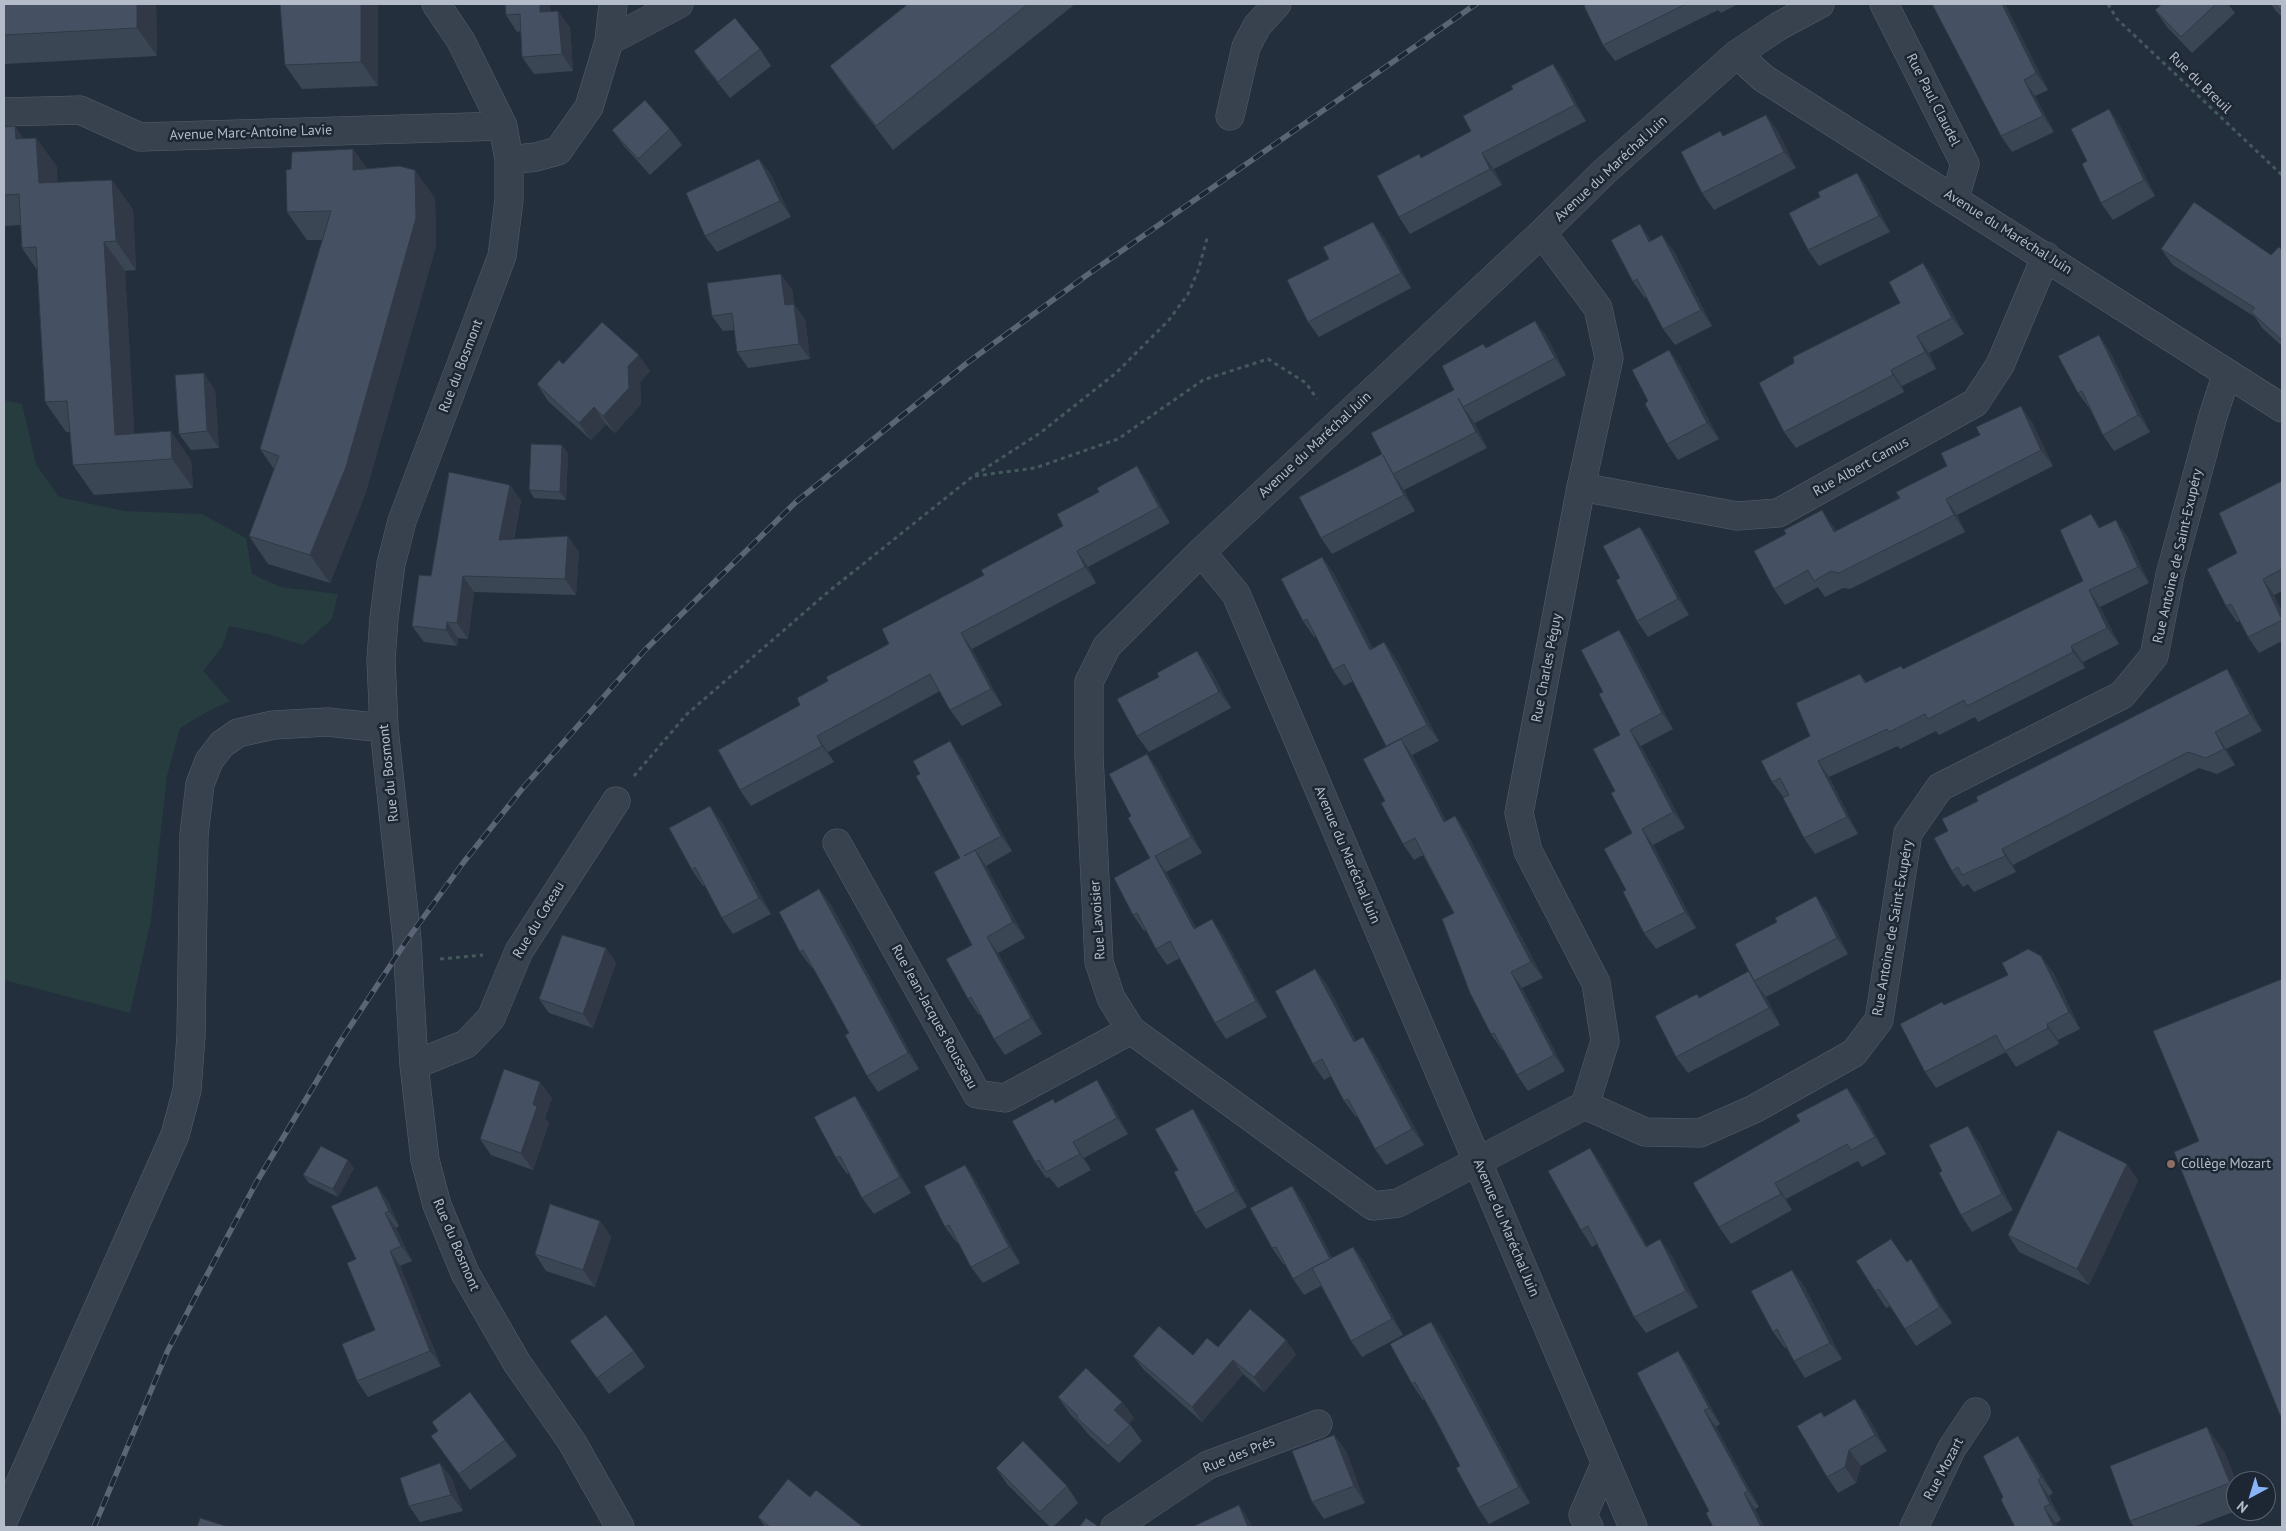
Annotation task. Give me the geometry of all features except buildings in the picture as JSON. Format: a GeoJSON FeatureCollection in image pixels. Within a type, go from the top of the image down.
{"type":"FeatureCollection","features":[{"type":"Feature","properties":{"kind":"street","name":"Rue du Bosmont"},"geometry":{"type":"LineString","coordinates":[[436,4],[461,42],[503,126],[509,160],[509,200],[502,256],[407,506],[391,564],[381,660],[384,728],[408,962],[414,1065],[425,1160],[437,1205],[465,1273],[517,1363],[572,1442],[620,1527]]}},
{"type":"Feature","properties":{"kind":"street"},"geometry":{"type":"LineString","coordinates":[[509,160],[536,157],[558,151],[590,107],[609,41],[613,4]]}},
{"type":"Feature","properties":{"kind":"street"},"geometry":{"type":"LineString","coordinates":[[609,41],[679,4]]}},
{"type":"Feature","properties":{"kind":"street"},"geometry":{"type":"LineString","coordinates":[[1230,116],[1246,47],[1257,26],[1277,4]]}},
{"type":"Feature","properties":{"kind":"street"},"geometry":{"type":"LineString","coordinates":[[1736,54],[1779,26],[1820,4]]}},
{"type":"Feature","properties":{"kind":"street","name":"Rue Paul Claudel"},"geometry":{"type":"LineString","coordinates":[[1884,4],[1965,164],[1955,198]]}},
{"type":"Feature","properties":{"kind":"street","name":"Avenue du Maréchal Juin"},"geometry":{"type":"LineString","coordinates":[[1633,1527],[1236,594],[1201,552],[1542,233],[1605,171],[1736,54],[1763,78],[1955,198],[2282,408]]}},
{"type":"Feature","properties":{"kind":"street","name":"Avenue Marc-Antoine Lavie"},"geometry":{"type":"LineString","coordinates":[[4,112],[80,110],[140,137],[503,126]]}},
{"type":"Feature","properties":{"kind":"street","name":"Rue Charles Péguy"},"geometry":{"type":"LineString","coordinates":[[1542,233],[1598,308],[1609,358],[1581,487],[1519,813],[1528,851],[1596,983],[1605,1041],[1585,1106]]}},
{"type":"Feature","properties":{"kind":"street","name":"Rue Albert Camus"},"geometry":{"type":"LineString","coordinates":[[1581,487],[1737,516],[1778,513],[1975,403],[2000,365],[2046,256]]}},
{"type":"Feature","properties":{"kind":"street","name":"Rue Antoine de Saint-Exupéry"},"geometry":{"type":"LineString","coordinates":[[1585,1106],[1644,1132],[1700,1133],[1754,1109],[1854,1052],[1879,1020],[1908,834],[1940,786],[2122,695],[2154,656],[2170,575],[2212,416],[2228,373]]}},
{"type":"Feature","properties":{"kind":"street","name":"Rue Lavoisier"},"geometry":{"type":"LineString","coordinates":[[1201,552],[1107,646],[1089,682],[1089,755],[1099,962],[1111,998],[1131,1030],[1373,1206],[1398,1203],[1478,1162]]}},
{"type":"Feature","properties":{"kind":"street"},"geometry":{"type":"LineString","coordinates":[[4,1519],[175,1135],[187,1090],[191,1036],[194,835],[200,784],[209,761],[222,744],[238,732],[273,725],[327,722],[384,728]]}},
{"type":"Feature","properties":{"kind":"street","name":"Rue du Coteau"},"geometry":{"type":"LineString","coordinates":[[414,1065],[466,1044],[491,1018],[519,951],[616,801]]}},
{"type":"Feature","properties":{"kind":"street","name":"Rue Jean-Jacques Rousseau"},"geometry":{"type":"LineString","coordinates":[[837,843],[977,1094],[1005,1098],[1131,1030]]}},
{"type":"Feature","properties":{"kind":"street"},"geometry":{"type":"LineString","coordinates":[[1478,1162],[1585,1106]]}},
{"type":"Feature","properties":{"kind":"street","name":"Rue Mozart"},"geometry":{"type":"LineString","coordinates":[[1914,1527],[1952,1448],[1976,1412]]}},
{"type":"Feature","properties":{"kind":"street","name":"Rue des Prés"},"geometry":{"type":"LineString","coordinates":[[1115,1527],[1208,1465],[1318,1424]]}},
{"type":"Feature","properties":{"kind":"street"},"geometry":{"type":"LineString","coordinates":[[1589,1527],[1583,1515],[1605,1464]]}},
{"type":"Feature","properties":{"kind":"path","name":"Rue du Breuil"},"geometry":{"type":"LineString","coordinates":[[2108,4],[2117,18],[2282,175]]}},
{"type":"Feature","properties":{"kind":"path"},"geometry":{"type":"LineString","coordinates":[[616,801],[664,739],[704,698],[828,592],[972,476],[1040,433],[1116,373],[1169,320],[1188,294],[1198,271],[1208,235]]}},
{"type":"Feature","properties":{"kind":"path"},"geometry":{"type":"LineString","coordinates":[[972,476],[1035,468],[1118,439],[1203,380],[1268,359],[1306,383],[1336,425]]}},
{"type":"Feature","properties":{"kind":"path"},"geometry":{"type":"LineString","coordinates":[[408,962],[519,951]]}},
{"type":"Feature","properties":{"kind":"green space"},"geometry":{"type":"Polygon","coordinates":[[[4,400],[22,404],[36,464],[59,497],[124,511],[202,514],[246,538],[252,574],[280,587],[338,594],[332,619],[303,645],[268,634],[229,626],[222,647],[203,671],[230,701],[180,728],[167,776],[151,920],[130,1013],[4,980],[4,400]]]}},
{"type":"Feature","properties":{"kind":"railway"},"geometry":{"type":"LineString","coordinates":[[94,1527],[168,1350],[256,1183],[340,1042],[407,940],[463,863],[522,789],[646,649],[796,502],[967,363],[1087,275],[1476,4]]}},
{"type":"Feature","properties":{"kind":"place","name":"Collège Mozart"},"geometry":{"type":"Point","coordinates":[2171,1164]}}]}
